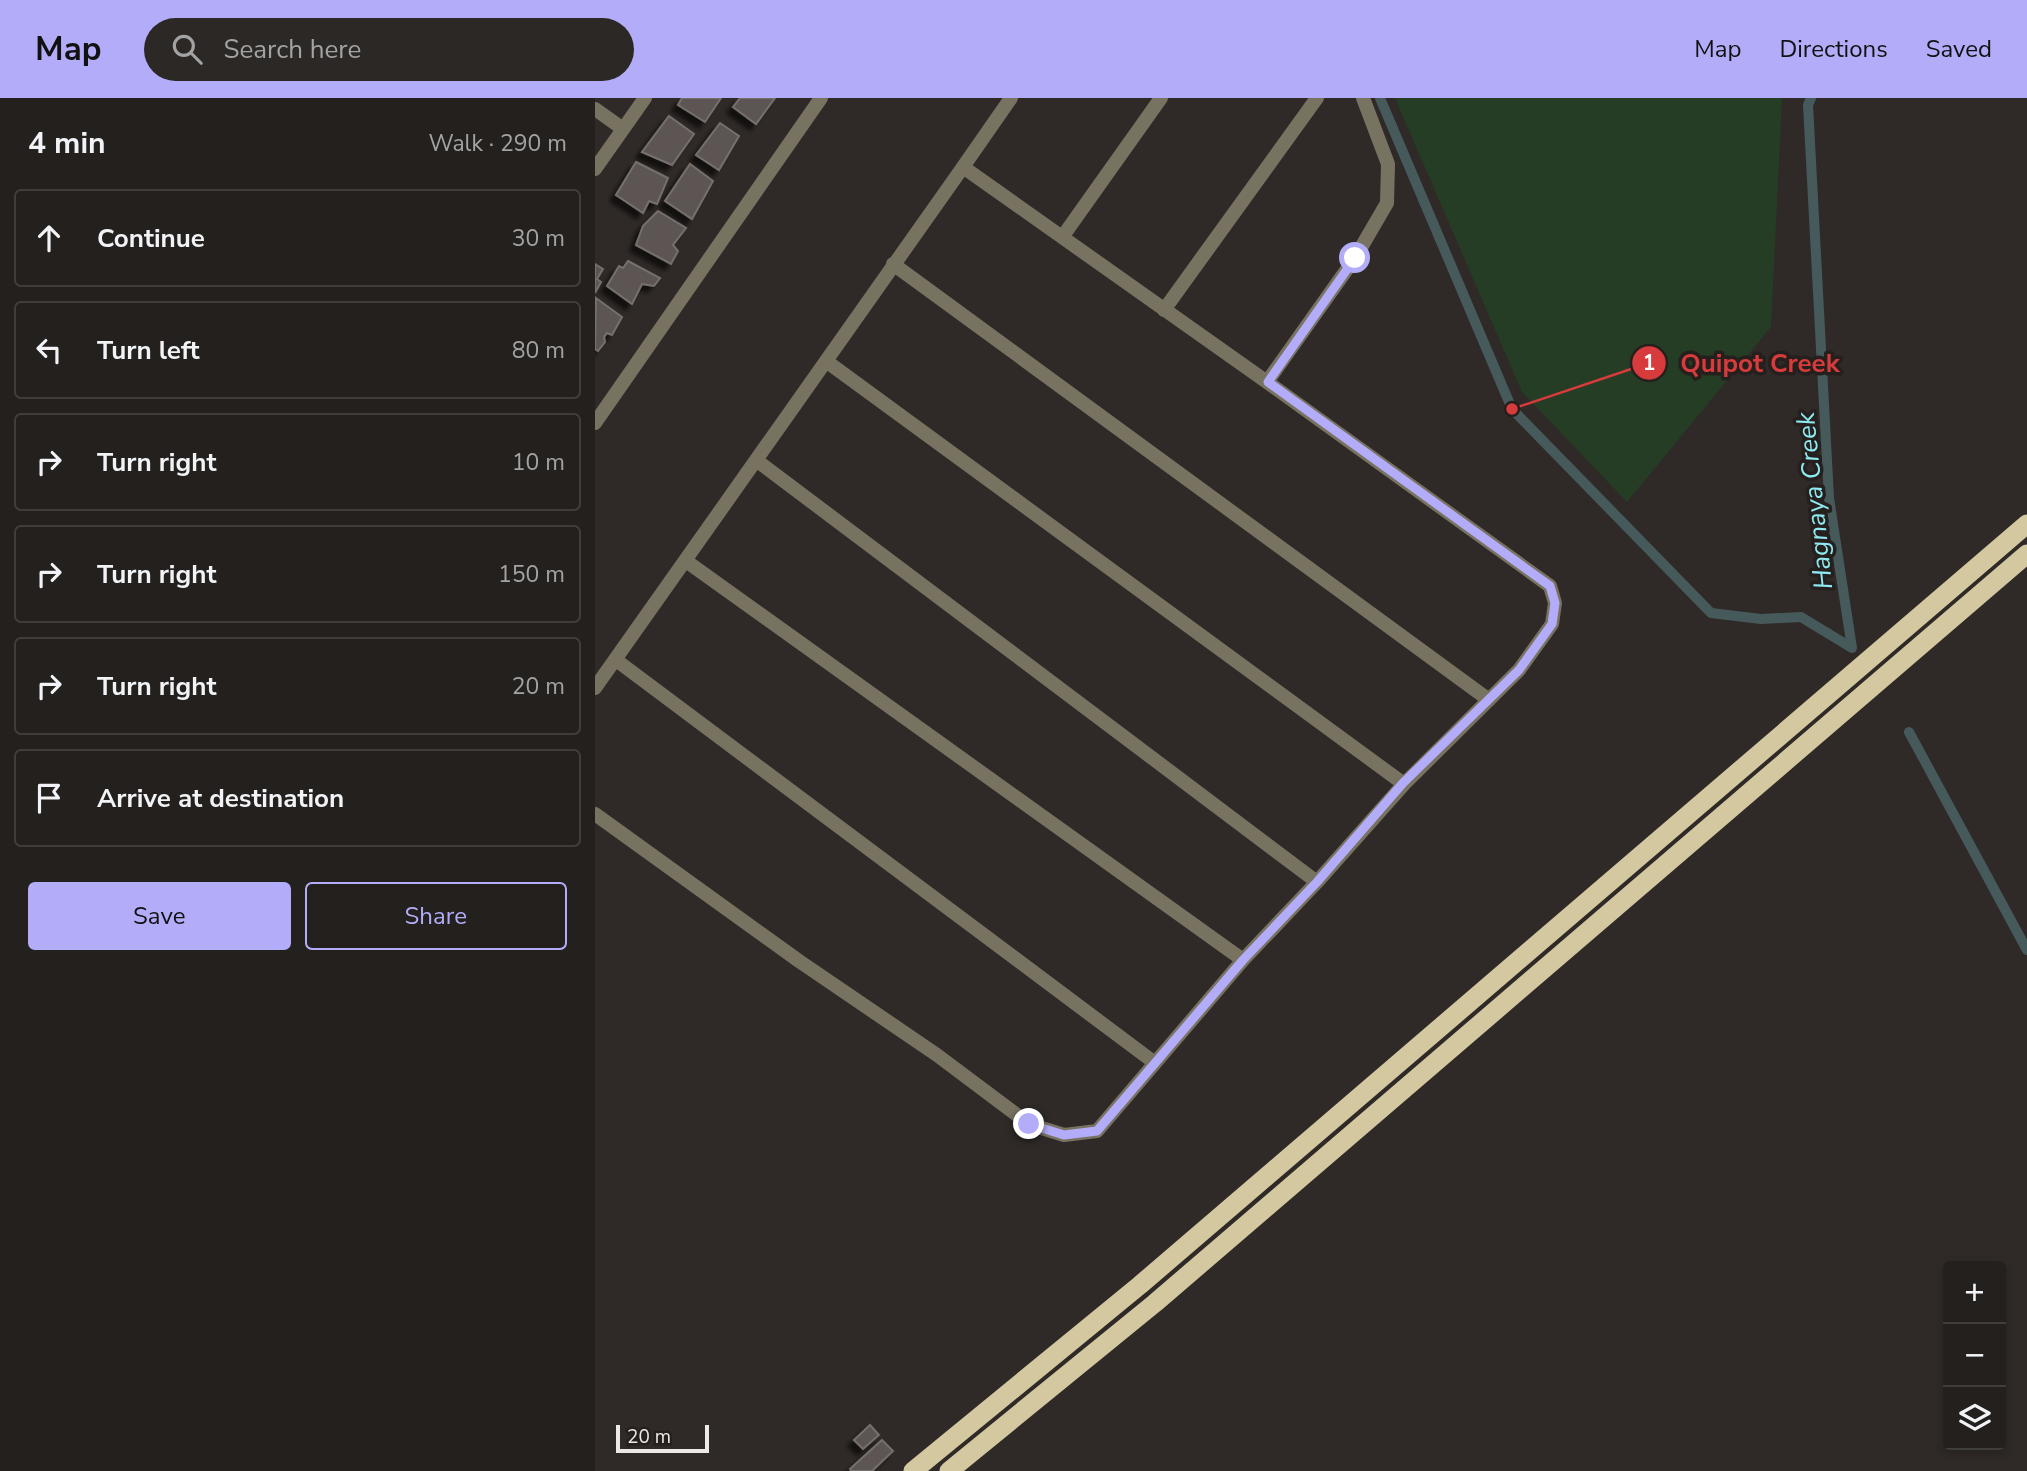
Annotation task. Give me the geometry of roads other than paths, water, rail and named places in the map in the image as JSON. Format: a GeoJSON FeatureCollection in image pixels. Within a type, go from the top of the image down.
{"type":"FeatureCollection","features":[{"type":"Feature","properties":{"kind":"highway"},"geometry":{"type":"LineString","coordinates":[[913,1471],[1140,1285],[2027,524]]}},
{"type":"Feature","properties":{"kind":"highway"},"geometry":{"type":"LineString","coordinates":[[949,1471],[1155,1303],[2027,554]]}},
{"type":"Feature","properties":{"kind":"street"},"geometry":{"type":"LineString","coordinates":[[595,169],[645,98]]}},
{"type":"Feature","properties":{"kind":"street"},"geometry":{"type":"LineString","coordinates":[[595,423],[601,403],[821,98]]}},
{"type":"Feature","properties":{"kind":"street"},"geometry":{"type":"LineString","coordinates":[[595,688],[1011,98]]}},
{"type":"Feature","properties":{"kind":"street"},"geometry":{"type":"LineString","coordinates":[[1063,236],[1161,98]]}},
{"type":"Feature","properties":{"kind":"street"},"geometry":{"type":"LineString","coordinates":[[1164,310],[1317,98]]}},
{"type":"Feature","properties":{"kind":"street"},"geometry":{"type":"LineString","coordinates":[[1268,382],[1355,258],[1387,203],[1388,164],[1363,98]]}},
{"type":"Feature","properties":{"kind":"street"},"geometry":{"type":"LineString","coordinates":[[595,108],[623,129]]}},
{"type":"Feature","properties":{"kind":"street"},"geometry":{"type":"LineString","coordinates":[[595,814],[799,961],[937,1055],[1029,1124],[1064,1135],[1097,1131],[1243,960],[1317,882],[1403,783],[1519,670],[1552,624],[1555,603],[1550,586],[1268,382],[963,167]]}},
{"type":"Feature","properties":{"kind":"street"},"geometry":{"type":"LineString","coordinates":[[893,264],[1489,700]]}},
{"type":"Feature","properties":{"kind":"street"},"geometry":{"type":"LineString","coordinates":[[826,361],[1403,783]]}},
{"type":"Feature","properties":{"kind":"street"},"geometry":{"type":"LineString","coordinates":[[756,460],[1317,882]]}},
{"type":"Feature","properties":{"kind":"street"},"geometry":{"type":"LineString","coordinates":[[686,561],[1243,960]]}},
{"type":"Feature","properties":{"kind":"street"},"geometry":{"type":"LineString","coordinates":[[616,660],[1155,1063]]}},
{"type":"Feature","properties":{"kind":"waterway"},"geometry":{"type":"LineString","coordinates":[[1380,98],[1512,409],[1711,613],[1761,619],[1801,617],[1852,648]]}},
{"type":"Feature","properties":{"kind":"waterway","name":"Hagnaya Creek"},"geometry":{"type":"LineString","coordinates":[[1811,98],[1808,105],[1829,498],[1852,648]]}},
{"type":"Feature","properties":{"kind":"waterway","name":"Hagnaya Creek"},"geometry":{"type":"LineString","coordinates":[[1909,732],[2027,950]]}},
{"type":"Feature","properties":{"kind":"place","name":"Quipot Creek"},"geometry":{"type":"Point","coordinates":[1512,409]}}]}
